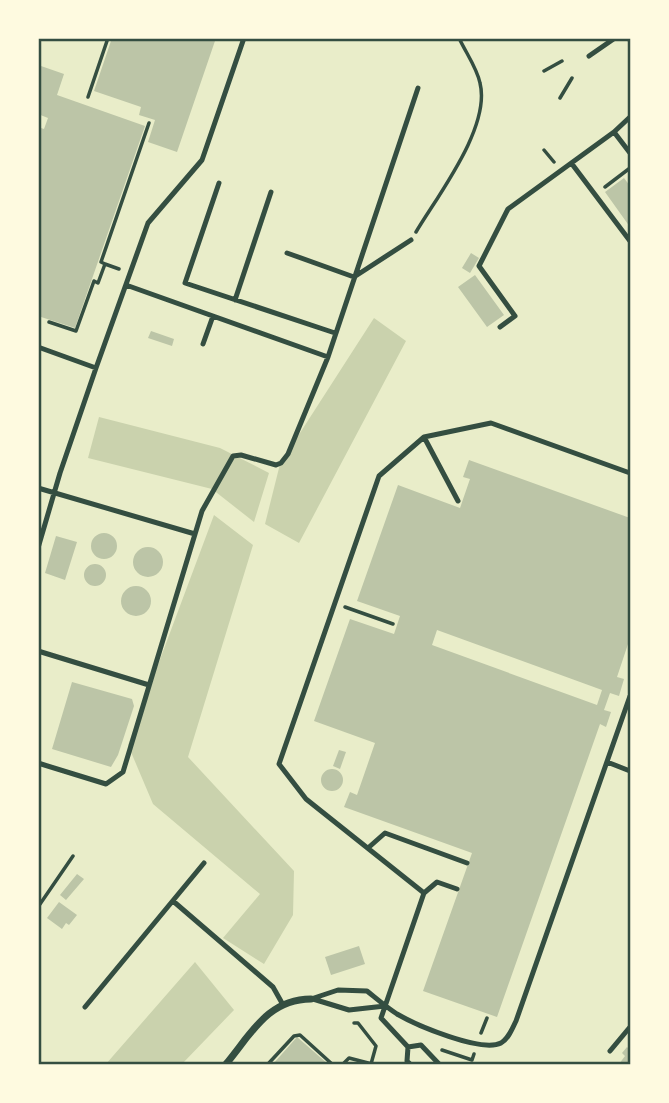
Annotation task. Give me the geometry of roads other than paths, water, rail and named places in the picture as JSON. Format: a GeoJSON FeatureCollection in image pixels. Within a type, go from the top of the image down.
{"type":"FeatureCollection","features":[{"type":"Feature","properties":{"kind":"street"},"geometry":{"type":"LineString","coordinates":[[226,1065],[269,1012],[282,1003],[311,999]]}},
{"type":"Feature","properties":{"kind":"lane"},"geometry":{"type":"LineString","coordinates":[[38,548],[96,368],[148,223],[202,160],[244,38]]}},
{"type":"Feature","properties":{"kind":"lane"},"geometry":{"type":"LineString","coordinates":[[589,56],[615,38]]}},
{"type":"Feature","properties":{"kind":"lane"},"geometry":{"type":"LineString","coordinates":[[38,763],[106,784],[123,772],[202,511],[233,456],[241,455],[276,465],[285,459],[328,357],[418,88]]}},
{"type":"Feature","properties":{"kind":"lane"},"geometry":{"type":"LineString","coordinates":[[500,327],[515,316],[479,266],[508,209],[572,164],[631,117]]}},
{"type":"Feature","properties":{"kind":"lane"},"geometry":{"type":"LineString","coordinates":[[614,132],[631,153]]}},
{"type":"Feature","properties":{"kind":"lane"},"geometry":{"type":"LineString","coordinates":[[572,164],[631,241]]}},
{"type":"Feature","properties":{"kind":"lane"},"geometry":{"type":"LineString","coordinates":[[219,183],[185,283],[335,333]]}},
{"type":"Feature","properties":{"kind":"lane"},"geometry":{"type":"LineString","coordinates":[[235,300],[271,192]]}},
{"type":"Feature","properties":{"kind":"lane"},"geometry":{"type":"LineString","coordinates":[[354,277],[411,240]]}},
{"type":"Feature","properties":{"kind":"lane"},"geometry":{"type":"LineString","coordinates":[[287,253],[354,277]]}},
{"type":"Feature","properties":{"kind":"lane"},"geometry":{"type":"LineString","coordinates":[[126,285],[328,357]]}},
{"type":"Feature","properties":{"kind":"lane"},"geometry":{"type":"LineString","coordinates":[[203,344],[213,316]]}},
{"type":"Feature","properties":{"kind":"lane"},"geometry":{"type":"LineString","coordinates":[[38,347],[96,368]]}},
{"type":"Feature","properties":{"kind":"lane"},"geometry":{"type":"LineString","coordinates":[[424,893],[306,799],[279,764],[379,476],[424,437],[491,423],[631,473]]}},
{"type":"Feature","properties":{"kind":"lane"},"geometry":{"type":"LineString","coordinates":[[424,437],[458,501]]}},
{"type":"Feature","properties":{"kind":"lane"},"geometry":{"type":"LineString","coordinates":[[38,488],[195,534]]}},
{"type":"Feature","properties":{"kind":"lane"},"geometry":{"type":"LineString","coordinates":[[38,651],[149,685]]}},
{"type":"Feature","properties":{"kind":"lane"},"geometry":{"type":"LineString","coordinates":[[311,999],[338,990],[367,990],[385,1006],[416,1024],[477,1045],[491,1046],[506,1038],[516,1021],[631,696]]}},
{"type":"Feature","properties":{"kind":"lane"},"geometry":{"type":"LineString","coordinates":[[607,762],[631,771]]}},
{"type":"Feature","properties":{"kind":"lane"},"geometry":{"type":"LineString","coordinates":[[368,848],[385,833],[467,863]]}},
{"type":"Feature","properties":{"kind":"lane"},"geometry":{"type":"LineString","coordinates":[[85,1007],[204,863]]}},
{"type":"Feature","properties":{"kind":"lane"},"geometry":{"type":"LineString","coordinates":[[410,1065],[407,1061],[408,1046],[381,1018],[424,893],[437,883],[457,890]]}},
{"type":"Feature","properties":{"kind":"lane"},"geometry":{"type":"LineString","coordinates":[[173,901],[273,987],[282,1003]]}},
{"type":"Feature","properties":{"kind":"lane"},"geometry":{"type":"LineString","coordinates":[[311,999],[349,1010],[385,1006]]}},
{"type":"Feature","properties":{"kind":"lane"},"geometry":{"type":"LineString","coordinates":[[610,1051],[631,1027]]}},
{"type":"Feature","properties":{"kind":"lane"},"geometry":{"type":"LineString","coordinates":[[408,1046],[421,1045],[439,1065]]}}]}
